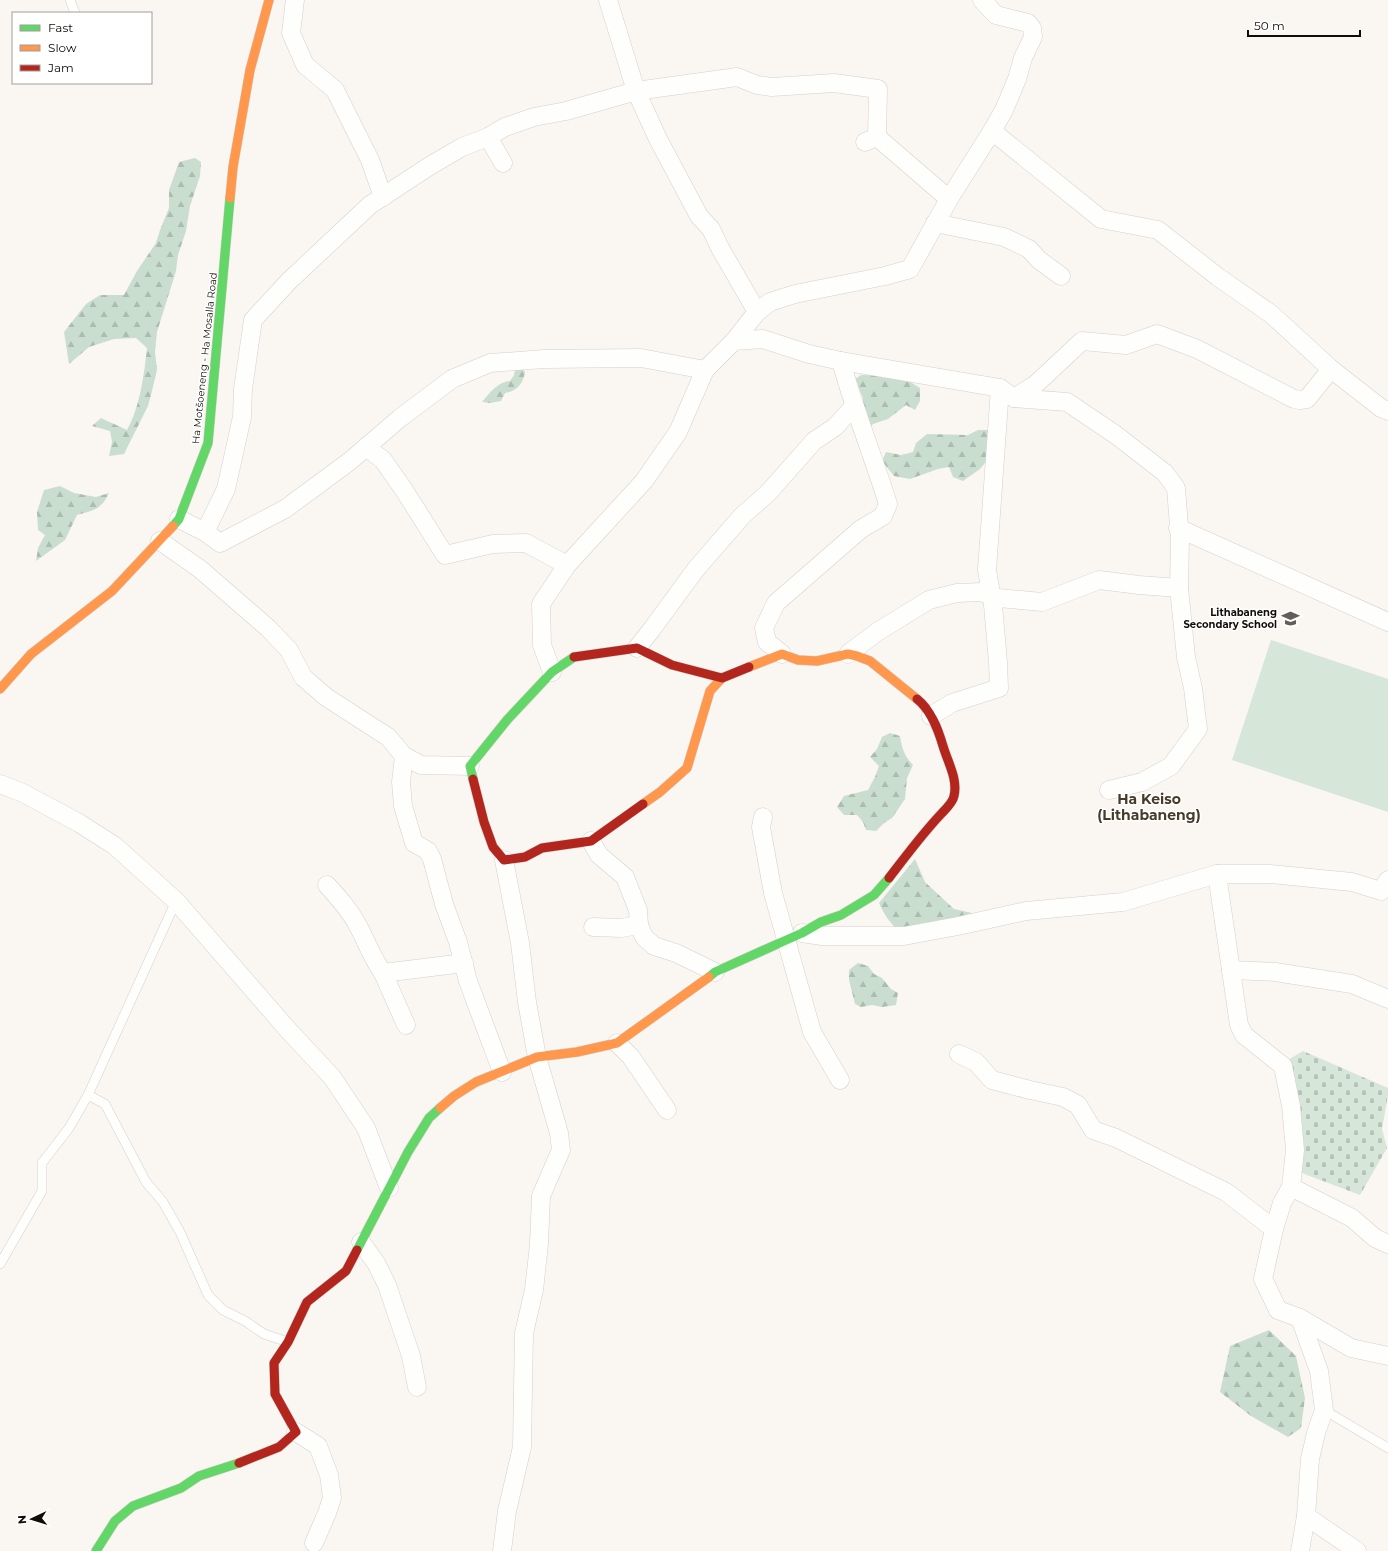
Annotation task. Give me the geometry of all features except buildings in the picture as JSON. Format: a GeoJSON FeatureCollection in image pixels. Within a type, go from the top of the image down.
{"type":"FeatureCollection","features":[{"type":"Feature","properties":{"kind":"street","name":"Ha Motšoeneng - Ha Mosalla Road"},"geometry":{"type":"LineString","coordinates":[[0,688],[31,654],[112,591],[179,519],[208,443],[233,167],[250,70],[269,0]]}},
{"type":"Feature","properties":{"kind":"street"},"geometry":{"type":"LineString","coordinates":[[295,0],[291,33],[306,66],[335,90],[370,160],[382,197]]}},
{"type":"Feature","properties":{"kind":"street"},"geometry":{"type":"LineString","coordinates":[[608,0],[636,91],[658,139],[699,216],[711,229],[720,248],[757,312]]}},
{"type":"Feature","properties":{"kind":"street"},"geometry":{"type":"LineString","coordinates":[[552,672],[542,644],[541,604],[567,565],[644,481],[678,432],[705,370],[734,341],[757,312],[770,302],[795,294],[885,276],[910,269],[949,199],[1004,110],[1014,87],[1023,58],[1033,37],[1032,28],[1028,23],[996,15],[982,0]]}},
{"type":"Feature","properties":{"kind":"street"},"geometry":{"type":"LineString","coordinates":[[205,532],[226,488],[242,417],[243,389],[253,320],[289,281],[370,205],[428,167],[462,147],[488,137],[504,127],[534,117],[566,111],[636,91],[738,77],[757,85],[772,87],[834,83],[878,89],[871,140],[949,199]]}},
{"type":"Feature","properties":{"kind":"street"},"geometry":{"type":"LineString","coordinates":[[992,131],[1101,218],[1158,230],[1218,277],[1270,314],[1332,369],[1381,408],[1388,411]]}},
{"type":"Feature","properties":{"kind":"street"},"geometry":{"type":"LineString","coordinates":[[488,137],[503,163]]}},
{"type":"Feature","properties":{"kind":"street"},"geometry":{"type":"LineString","coordinates":[[935,223],[1004,237],[1029,249],[1039,260],[1061,276]]}},
{"type":"Feature","properties":{"kind":"street"},"geometry":{"type":"LineString","coordinates":[[1007,393],[1036,384],[1082,341],[1126,345],[1158,334],[1197,349],[1294,399],[1307,399],[1332,369]]}},
{"type":"Feature","properties":{"kind":"street"},"geometry":{"type":"LineString","coordinates":[[734,341],[763,339],[809,354],[841,361],[1007,393],[1067,402],[1116,435],[1165,473],[1176,488],[1180,539],[1179,588],[1186,657],[1193,688],[1198,729],[1171,766],[1142,782],[1109,790]]}},
{"type":"Feature","properties":{"kind":"street"},"geometry":{"type":"LineString","coordinates":[[179,519],[205,532],[220,543],[285,509],[350,461],[400,418],[452,379],[490,363],[544,359],[641,358],[705,370]]}},
{"type":"Feature","properties":{"kind":"street"},"geometry":{"type":"LineString","coordinates":[[841,361],[854,406],[888,504],[883,516],[861,529],[776,603],[764,628],[767,642],[782,654],[798,660],[817,661],[848,654],[877,632],[929,600],[957,593],[981,592],[998,598],[1042,602],[1099,580],[1179,588]]}},
{"type":"Feature","properties":{"kind":"street"},"geometry":{"type":"LineString","coordinates":[[930,716],[952,703],[999,688],[992,596],[987,570],[1007,393]]}},
{"type":"Feature","properties":{"kind":"street"},"geometry":{"type":"LineString","coordinates":[[637,648],[696,569],[742,516],[768,493],[814,441],[835,427],[854,406]]}},
{"type":"Feature","properties":{"kind":"street"},"geometry":{"type":"LineString","coordinates":[[366,447],[383,460],[445,555],[493,544],[526,543],[567,565]]}},
{"type":"Feature","properties":{"kind":"street"},"geometry":{"type":"LineString","coordinates":[[1178,528],[1388,622]]}},
{"type":"Feature","properties":{"kind":"street"},"geometry":{"type":"LineString","coordinates":[[160,541],[200,569],[268,628],[290,650],[303,677],[326,697],[388,737],[404,756],[421,765],[470,766]]}},
{"type":"Feature","properties":{"kind":"street"},"geometry":{"type":"LineString","coordinates":[[470,766],[507,720],[552,672],[572,657],[637,648],[672,665],[722,678]]}},
{"type":"Feature","properties":{"kind":"street"},"geometry":{"type":"LineString","coordinates":[[504,860],[525,857],[542,848],[591,842],[660,792],[687,768],[710,691],[722,678],[782,654]]}},
{"type":"Feature","properties":{"kind":"street"},"geometry":{"type":"LineString","coordinates":[[314,1543],[332,1498],[329,1475],[318,1446],[296,1432],[275,1394],[274,1363],[288,1342],[307,1302],[346,1271],[408,1152],[429,1118],[454,1096],[476,1082],[537,1056],[577,1052],[618,1043],[714,972],[802,933],[821,922],[841,915],[874,895],[887,882],[926,829],[944,812],[954,798],[955,780],[940,735],[926,706],[870,661],[848,654]]}},
{"type":"Feature","properties":{"kind":"street"},"geometry":{"type":"LineString","coordinates":[[404,756],[401,782],[403,806],[414,843],[428,851],[432,859],[444,904],[458,942],[468,981],[502,1072]]}},
{"type":"Feature","properties":{"kind":"street"},"geometry":{"type":"LineString","coordinates":[[470,766],[484,822],[493,847],[504,860],[520,942],[527,1002],[537,1056],[559,1133],[561,1150],[541,1196],[539,1244],[534,1290],[524,1333],[522,1447],[507,1511],[502,1551]]}},
{"type":"Feature","properties":{"kind":"street"},"geometry":{"type":"LineString","coordinates":[[0,784],[23,793],[79,823],[109,842],[132,860],[176,901],[332,1077],[366,1128],[389,1188]]}},
{"type":"Feature","properties":{"kind":"street"},"geometry":{"type":"LineString","coordinates":[[763,817],[761,827],[772,893],[812,1032],[840,1080]]}},
{"type":"Feature","properties":{"kind":"street"},"geometry":{"type":"LineString","coordinates":[[591,842],[599,855],[625,877],[638,910],[639,925],[644,937],[654,946],[676,954],[714,972]]}},
{"type":"Feature","properties":{"kind":"street"},"geometry":{"type":"LineString","coordinates":[[802,933],[822,936],[904,936],[1026,911],[1123,902],[1217,874],[1270,874],[1352,882],[1381,891],[1388,880]]}},
{"type":"Feature","properties":{"kind":"street"},"geometry":{"type":"LineString","coordinates":[[1217,874],[1239,1025],[1244,1035],[1284,1066],[1292,1106],[1295,1150],[1291,1187],[1282,1203],[1274,1229],[1263,1279],[1278,1310],[1300,1318],[1351,1348],[1388,1356]]}},
{"type":"Feature","properties":{"kind":"street"},"geometry":{"type":"LineString","coordinates":[[327,885],[344,903],[356,923],[377,965],[383,973],[406,1025]]}},
{"type":"Feature","properties":{"kind":"street"},"geometry":{"type":"LineString","coordinates":[[593,927],[621,928],[639,925]]}},
{"type":"Feature","properties":{"kind":"street"},"geometry":{"type":"LineString","coordinates":[[383,973],[464,963]]}},
{"type":"Feature","properties":{"kind":"street"},"geometry":{"type":"LineString","coordinates":[[1231,970],[1275,972],[1352,984],[1388,999]]}},
{"type":"Feature","properties":{"kind":"street"},"geometry":{"type":"LineString","coordinates":[[618,1043],[635,1062],[667,1110]]}},
{"type":"Feature","properties":{"kind":"street"},"geometry":{"type":"LineString","coordinates":[[959,1054],[976,1062],[992,1080],[1063,1097],[1078,1105],[1093,1130],[1116,1138],[1226,1192],[1274,1229]]}},
{"type":"Feature","properties":{"kind":"street"},"geometry":{"type":"LineString","coordinates":[[1291,1187],[1352,1218],[1376,1238],[1388,1244]]}},
{"type":"Feature","properties":{"kind":"street"},"geometry":{"type":"LineString","coordinates":[[361,1242],[376,1263],[387,1285],[411,1356],[417,1386]]}},
{"type":"Feature","properties":{"kind":"street"},"geometry":{"type":"LineString","coordinates":[[1300,1318],[1319,1371],[1324,1410],[1316,1433],[1310,1460],[1306,1516],[1300,1551]]}},
{"type":"Feature","properties":{"kind":"street"},"geometry":{"type":"LineString","coordinates":[[96,1551],[115,1521],[133,1506],[181,1488],[199,1476],[250,1459],[279,1447],[296,1432]]}},
{"type":"Feature","properties":{"kind":"street"},"geometry":{"type":"LineString","coordinates":[[1306,1516],[1357,1551]]}},
{"type":"Feature","properties":{"kind":"lane"},"geometry":{"type":"LineString","coordinates":[[70,0],[75,12]]}},
{"type":"Feature","properties":{"kind":"lane"},"geometry":{"type":"LineString","coordinates":[[0,1264],[42,1191],[42,1163],[69,1128],[88,1095],[176,901]]}},
{"type":"Feature","properties":{"kind":"lane"},"geometry":{"type":"LineString","coordinates":[[88,1095],[105,1104],[146,1182],[163,1202],[180,1232],[208,1295],[223,1310],[245,1321],[264,1334],[288,1342]]}},
{"type":"Feature","properties":{"kind":"lane"},"geometry":{"type":"LineString","coordinates":[[1324,1410],[1388,1448]]}},
{"type":"Feature","properties":{"kind":"green space"},"geometry":{"type":"Polygon","coordinates":[[[195,158],[201,162],[200,176],[190,206],[186,231],[178,255],[176,271],[157,332],[155,352],[157,370],[148,406],[124,454],[109,456],[112,442],[110,431],[92,426],[101,418],[127,430],[138,401],[143,380],[147,348],[136,338],[114,339],[89,347],[69,364],[64,332],[86,304],[100,295],[124,295],[137,271],[156,243],[169,208],[169,190],[179,162],[195,158]]]}},
{"type":"Feature","properties":{"kind":"green space"},"geometry":{"type":"Polygon","coordinates":[[[516,366],[521,367],[525,372],[523,380],[519,386],[513,391],[505,393],[501,401],[490,403],[482,402],[498,385],[510,381],[514,375],[516,366]]]}},
{"type":"Feature","properties":{"kind":"green space"},"geometry":{"type":"Polygon","coordinates":[[[861,375],[893,376],[907,380],[920,388],[920,401],[915,410],[906,405],[888,419],[873,424],[868,429],[863,413],[863,398],[855,379],[861,375]]]}},
{"type":"Feature","properties":{"kind":"green space"},"geometry":{"type":"Polygon","coordinates":[[[978,430],[992,430],[991,456],[980,469],[963,481],[953,477],[949,467],[938,469],[910,479],[894,476],[882,461],[886,452],[901,455],[913,452],[916,443],[927,434],[968,435],[978,430]]]}},
{"type":"Feature","properties":{"kind":"green space"},"geometry":{"type":"Polygon","coordinates":[[[60,486],[74,493],[96,497],[109,493],[100,506],[88,512],[77,515],[65,540],[36,561],[38,548],[45,535],[38,530],[37,512],[44,490],[60,486]]]}},
{"type":"Feature","properties":{"kind":"green space"},"geometry":{"type":"Polygon","coordinates":[[[1271,640],[1388,679],[1388,812],[1232,760],[1271,640]]]}},
{"type":"Feature","properties":{"kind":"green space"},"geometry":{"type":"Polygon","coordinates":[[[890,733],[900,736],[904,752],[913,765],[907,778],[905,799],[892,818],[876,831],[866,830],[863,822],[857,815],[844,815],[837,807],[844,796],[868,790],[879,766],[870,757],[877,749],[882,737],[890,733]]]}},
{"type":"Feature","properties":{"kind":"green space"},"geometry":{"type":"Polygon","coordinates":[[[915,859],[925,882],[954,909],[972,913],[967,918],[898,930],[892,924],[879,903],[915,859]]]}},
{"type":"Feature","properties":{"kind":"green space"},"geometry":{"type":"Polygon","coordinates":[[[858,963],[868,966],[874,974],[882,978],[891,989],[898,993],[896,1005],[882,1007],[872,1005],[861,1007],[855,1004],[849,980],[849,970],[858,963]]]}},
{"type":"Feature","properties":{"kind":"green space"},"geometry":{"type":"Polygon","coordinates":[[[1303,1051],[1388,1088],[1382,1129],[1387,1148],[1360,1195],[1302,1173],[1302,1123],[1292,1070],[1286,1061],[1303,1051]]]}},
{"type":"Feature","properties":{"kind":"green space"},"geometry":{"type":"Polygon","coordinates":[[[1269,1330],[1296,1356],[1305,1398],[1301,1428],[1288,1437],[1251,1416],[1220,1392],[1230,1346],[1269,1330]]]}},
{"type":"Feature","properties":{"kind":"traffic: fast"},"geometry":{"type":"LineString","coordinates":[[173,526],[179,519],[208,443],[230,198]]}},
{"type":"Feature","properties":{"kind":"traffic: fast"},"geometry":{"type":"LineString","coordinates":[[473,779],[470,766],[507,720],[552,672],[574,657]]}},
{"type":"Feature","properties":{"kind":"traffic: fast"},"geometry":{"type":"LineString","coordinates":[[709,977],[715,972],[802,933],[821,922],[841,915],[874,895],[889,878]]}},
{"type":"Feature","properties":{"kind":"traffic: fast"},"geometry":{"type":"LineString","coordinates":[[357,1250],[408,1152],[429,1118],[440,1108]]}},
{"type":"Feature","properties":{"kind":"traffic: fast"},"geometry":{"type":"LineString","coordinates":[[96,1551],[115,1521],[133,1506],[181,1488],[199,1476],[239,1463]]}},
{"type":"Feature","properties":{"kind":"traffic: slow"},"geometry":{"type":"LineString","coordinates":[[230,198],[233,167],[250,70],[269,0]]}},
{"type":"Feature","properties":{"kind":"traffic: slow"},"geometry":{"type":"LineString","coordinates":[[0,689],[31,654],[112,591],[173,526]]}},
{"type":"Feature","properties":{"kind":"traffic: slow"},"geometry":{"type":"LineString","coordinates":[[749,667],[782,654],[798,660],[817,661],[848,654],[870,661],[917,699]]}},
{"type":"Feature","properties":{"kind":"traffic: slow"},"geometry":{"type":"LineString","coordinates":[[643,804],[660,792],[687,768],[710,691],[722,678]]}},
{"type":"Feature","properties":{"kind":"traffic: slow"},"geometry":{"type":"LineString","coordinates":[[440,1108],[454,1096],[476,1082],[537,1057],[577,1052],[617,1043],[709,977]]}},
{"type":"Feature","properties":{"kind":"traffic: jam"},"geometry":{"type":"LineString","coordinates":[[574,657],[637,648],[672,665],[722,678],[749,667]]}},
{"type":"Feature","properties":{"kind":"traffic: jam"},"geometry":{"type":"LineString","coordinates":[[889,878],[921,837],[949,805],[952,801],[955,790],[954,777],[939,733],[930,714],[917,699]]}},
{"type":"Feature","properties":{"kind":"traffic: jam"},"geometry":{"type":"LineString","coordinates":[[473,779],[484,822],[493,847],[504,860],[525,857],[542,848],[591,841],[643,804]]}},
{"type":"Feature","properties":{"kind":"traffic: jam"},"geometry":{"type":"LineString","coordinates":[[239,1463],[279,1447],[296,1432],[275,1394],[274,1363],[288,1342],[307,1302],[346,1271],[357,1250]]}},
{"type":"Feature","properties":{"kind":"place","name":"Lithabaneng Secondary School"},"geometry":{"type":"Point","coordinates":[1290,618]}},
{"type":"Feature","properties":{"kind":"district","name":"Ha Keiso (Lithabaneng)"},"geometry":{"type":"Point","coordinates":[1149,808]}}]}
